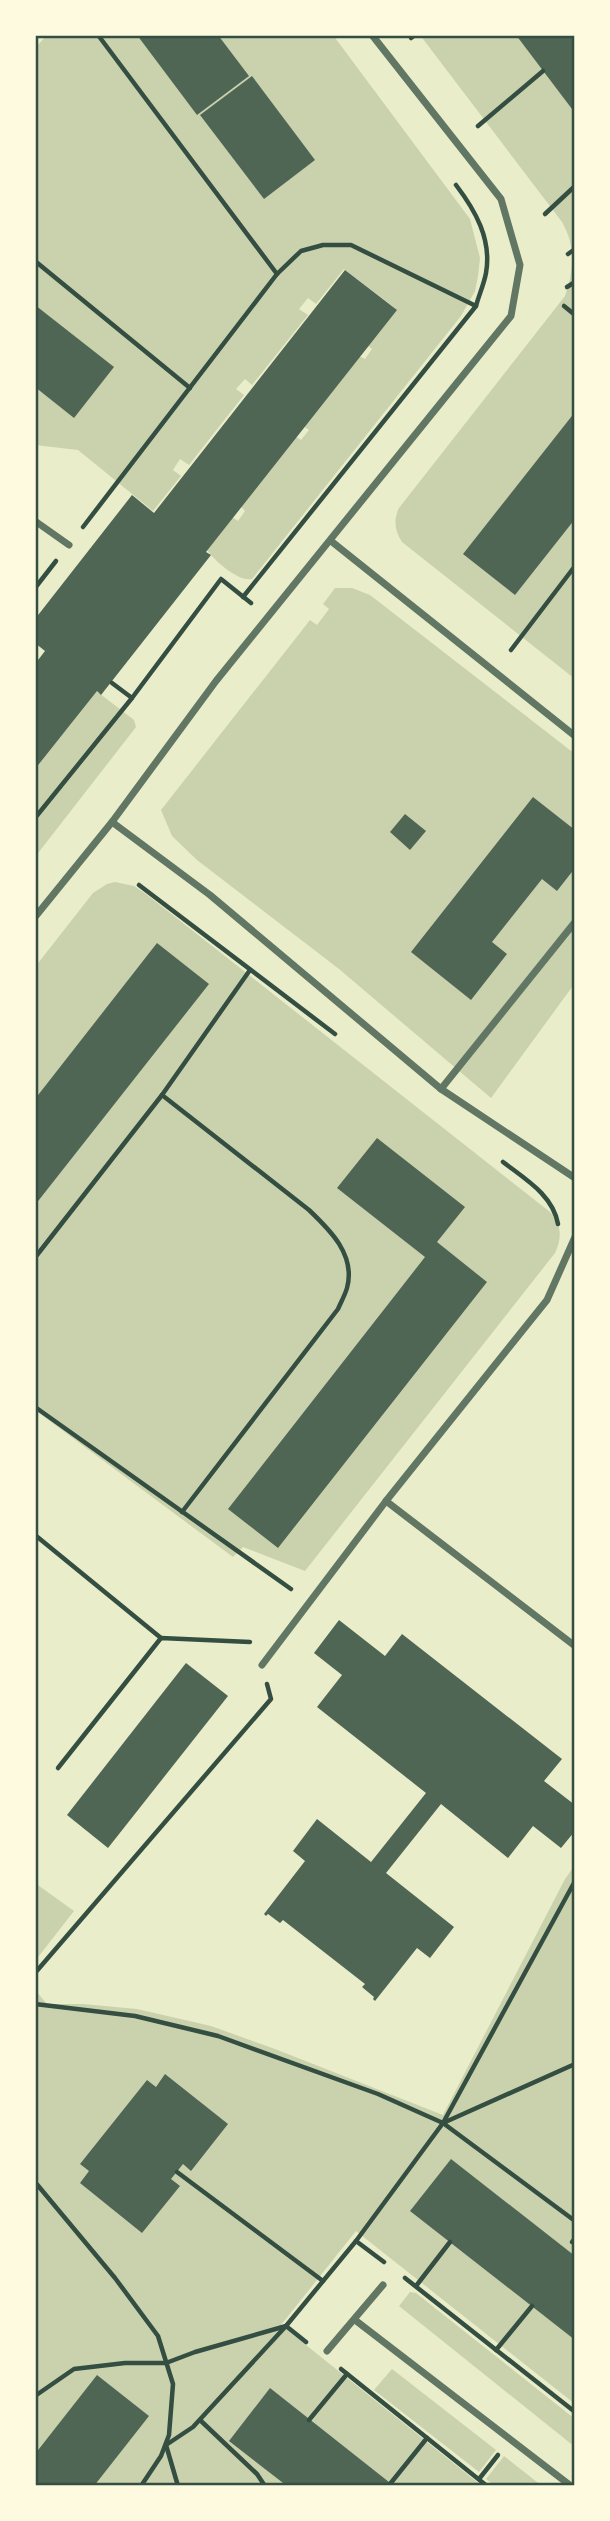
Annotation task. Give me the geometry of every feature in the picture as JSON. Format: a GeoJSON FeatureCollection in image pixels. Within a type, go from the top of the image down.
{"type":"FeatureCollection","features":[{"type":"Feature","properties":{"kind":"street"},"geometry":{"type":"LineString","coordinates":[[35,917],[112,822],[216,681],[511,316],[520,264],[501,199],[372,35]]}},
{"type":"Feature","properties":{"kind":"street"},"geometry":{"type":"LineString","coordinates":[[35,521],[69,545]]}},
{"type":"Feature","properties":{"kind":"street"},"geometry":{"type":"LineString","coordinates":[[331,541],[575,736]]}},
{"type":"Feature","properties":{"kind":"street"},"geometry":{"type":"LineString","coordinates":[[112,822],[211,895],[441,1088],[575,1178]]}},
{"type":"Feature","properties":{"kind":"street"},"geometry":{"type":"LineString","coordinates":[[441,1088],[575,922]]}},
{"type":"Feature","properties":{"kind":"street"},"geometry":{"type":"LineString","coordinates":[[262,1665],[386,1501],[547,1300],[575,1237]]}},
{"type":"Feature","properties":{"kind":"street"},"geometry":{"type":"LineString","coordinates":[[386,1501],[575,1646]]}},
{"type":"Feature","properties":{"kind":"street"},"geometry":{"type":"LineString","coordinates":[[327,2351],[383,2285]]}},
{"type":"Feature","properties":{"kind":"street"},"geometry":{"type":"LineString","coordinates":[[355,2320],[571,2486]]}},
{"type":"Feature","properties":{"kind":"path"},"geometry":{"type":"LineString","coordinates":[[99,35],[277,274]]}},
{"type":"Feature","properties":{"kind":"path"},"geometry":{"type":"LineString","coordinates":[[478,126],[543,71]]}},
{"type":"Feature","properties":{"kind":"path"},"geometry":{"type":"LineString","coordinates":[[243,597],[475,306],[486,272],[485,239],[476,211],[452,179]]}},
{"type":"Feature","properties":{"kind":"path"},"geometry":{"type":"LineString","coordinates":[[545,214],[575,186]]}},
{"type":"Feature","properties":{"kind":"path"},"geometry":{"type":"LineString","coordinates":[[35,588],[277,274],[301,251],[323,245],[351,245],[475,306]]}},
{"type":"Feature","properties":{"kind":"path"},"geometry":{"type":"LineString","coordinates":[[568,254],[575,249]]}},
{"type":"Feature","properties":{"kind":"path"},"geometry":{"type":"LineString","coordinates":[[35,261],[190,388]]}},
{"type":"Feature","properties":{"kind":"path"},"geometry":{"type":"LineString","coordinates":[[567,287],[575,282]]}},
{"type":"Feature","properties":{"kind":"path"},"geometry":{"type":"LineString","coordinates":[[564,306],[575,316]]}},
{"type":"Feature","properties":{"kind":"path"},"geometry":{"type":"LineString","coordinates":[[511,650],[575,566]]}},
{"type":"Feature","properties":{"kind":"path"},"geometry":{"type":"LineString","coordinates":[[35,818],[132,698],[221,579],[268,617]]}},
{"type":"Feature","properties":{"kind":"path"},"geometry":{"type":"LineString","coordinates":[[112,682],[132,698]]}},
{"type":"Feature","properties":{"kind":"path"},"geometry":{"type":"LineString","coordinates":[[139,885],[338,1036]]}},
{"type":"Feature","properties":{"kind":"path"},"geometry":{"type":"LineString","coordinates":[[37,1255],[162,1095],[250,970]]}},
{"type":"Feature","properties":{"kind":"path"},"geometry":{"type":"LineString","coordinates":[[162,1095],[309,1210],[340,1244],[347,1262],[348,1286],[338,1309],[182,1512]]}},
{"type":"Feature","properties":{"kind":"path"},"geometry":{"type":"LineString","coordinates":[[502,1161],[535,1186],[555,1209],[560,1235]]}},
{"type":"Feature","properties":{"kind":"path"},"geometry":{"type":"LineString","coordinates":[[35,1406],[293,1590],[285,1601]]}},
{"type":"Feature","properties":{"kind":"path"},"geometry":{"type":"LineString","coordinates":[[35,1535],[161,1638],[252,1642]]}},
{"type":"Feature","properties":{"kind":"path"},"geometry":{"type":"LineString","coordinates":[[58,1768],[161,1638]]}},
{"type":"Feature","properties":{"kind":"path"},"geometry":{"type":"LineString","coordinates":[[35,1973],[271,1699],[262,1665]]}},
{"type":"Feature","properties":{"kind":"path"},"geometry":{"type":"LineString","coordinates":[[166,2445],[193,2427],[286,2326],[356,2241],[443,2123],[575,1881]]}},
{"type":"Feature","properties":{"kind":"path"},"geometry":{"type":"LineString","coordinates":[[35,2004],[135,2016],[218,2036],[378,2094],[443,2123],[575,2221]]}},
{"type":"Feature","properties":{"kind":"path"},"geometry":{"type":"LineString","coordinates":[[443,2123],[575,2064]]}},
{"type":"Feature","properties":{"kind":"path"},"geometry":{"type":"LineString","coordinates":[[177,2172],[323,2281]]}},
{"type":"Feature","properties":{"kind":"path"},"geometry":{"type":"LineString","coordinates":[[36,2186],[115,2278],[158,2336],[173,2384],[169,2435],[166,2445],[141,2486]]}},
{"type":"Feature","properties":{"kind":"path"},"geometry":{"type":"LineString","coordinates":[[356,2241],[385,2263]]}},
{"type":"Feature","properties":{"kind":"path"},"geometry":{"type":"LineString","coordinates":[[416,2286],[450,2242]]}},
{"type":"Feature","properties":{"kind":"path"},"geometry":{"type":"LineString","coordinates":[[395,2270],[575,2412]]}},
{"type":"Feature","properties":{"kind":"path"},"geometry":{"type":"LineString","coordinates":[[496,2350],[532,2306]]}},
{"type":"Feature","properties":{"kind":"path"},"geometry":{"type":"LineString","coordinates":[[35,2396],[74,2369],[125,2363],[166,2363],[286,2326]]}},
{"type":"Feature","properties":{"kind":"path"},"geometry":{"type":"LineString","coordinates":[[286,2326],[314,2348]]}},
{"type":"Feature","properties":{"kind":"path"},"geometry":{"type":"LineString","coordinates":[[339,2368],[487,2486]]}},
{"type":"Feature","properties":{"kind":"path"},"geometry":{"type":"LineString","coordinates":[[309,2420],[347,2374]]}},
{"type":"Feature","properties":{"kind":"path"},"geometry":{"type":"LineString","coordinates":[[200,2420],[257,2474],[265,2486]]}},
{"type":"Feature","properties":{"kind":"path"},"geometry":{"type":"LineString","coordinates":[[390,2484],[427,2438]]}},
{"type":"Feature","properties":{"kind":"path"},"geometry":{"type":"LineString","coordinates":[[166,2445],[178,2486]]}},
{"type":"Feature","properties":{"kind":"green space"},"geometry":{"type":"Polygon","coordinates":[[[47,35],[333,35],[470,219],[480,258],[475,291],[461,316],[252,579],[233,574],[207,550],[232,517],[238,521],[245,511],[240,506],[295,436],[301,440],[309,430],[303,426],[359,356],[365,359],[372,349],[367,345],[395,308],[344,269],[316,304],[308,298],[299,309],[308,315],[252,385],[245,379],[236,389],[244,395],[189,465],[180,459],[173,470],[181,476],[153,511],[78,450],[35,445],[35,48],[47,35]]]}},
{"type":"Feature","properties":{"kind":"green space"},"geometry":{"type":"Polygon","coordinates":[[[420,35],[575,35],[575,679],[402,542],[396,530],[395,521],[399,508],[565,296],[572,268],[570,240],[562,222],[420,35]]]}},
{"type":"Feature","properties":{"kind":"green space"},"geometry":{"type":"Polygon","coordinates":[[[335,588],[352,588],[370,595],[575,754],[575,983],[491,1098],[339,969],[197,860],[172,836],[161,810],[310,620],[317,625],[329,609],[323,604],[335,588]]]}},
{"type":"Feature","properties":{"kind":"green space"},"geometry":{"type":"Polygon","coordinates":[[[95,690],[134,720],[136,727],[35,857],[35,767],[95,690]]]}},
{"type":"Feature","properties":{"kind":"green space"},"geometry":{"type":"Polygon","coordinates":[[[115,882],[134,886],[146,894],[550,1212],[559,1227],[560,1237],[555,1253],[305,1571],[243,1547],[233,1557],[35,1410],[35,967],[93,893],[115,882]]]}},
{"type":"Feature","properties":{"kind":"green space"},"geometry":{"type":"Polygon","coordinates":[[[575,1865],[575,2404],[356,2231],[281,2325],[482,2486],[35,2486],[35,1990],[47,2004],[137,2009],[211,2026],[443,2115],[565,1879],[575,1865]]]}},
{"type":"Feature","properties":{"kind":"green space"},"geometry":{"type":"Polygon","coordinates":[[[35,1883],[74,1911],[35,1961],[35,1883]]]}},
{"type":"Feature","properties":{"kind":"green space"},"geometry":{"type":"Polygon","coordinates":[[[410,2292],[416,2293],[575,2419],[575,2447],[399,2306],[410,2292]]]}},
{"type":"Feature","properties":{"kind":"green space"},"geometry":{"type":"Polygon","coordinates":[[[392,2369],[496,2450],[479,2472],[374,2390],[392,2369]]]}},
{"type":"Feature","properties":{"kind":"green space"},"geometry":{"type":"Polygon","coordinates":[[[504,2456],[542,2486],[495,2486],[486,2479],[504,2456]]]}},
{"type":"Feature","properties":{"kind":"building"},"geometry":{"type":"Polygon","coordinates":[[[137,35],[218,35],[249,76],[197,115],[137,35]]]}},
{"type":"Feature","properties":{"kind":"building"},"geometry":{"type":"Polygon","coordinates":[[[516,35],[575,35],[575,113],[516,35]]]}},
{"type":"Feature","properties":{"kind":"building"},"geometry":{"type":"Polygon","coordinates":[[[252,76],[315,160],[264,199],[200,115],[252,76]]]}},
{"type":"Feature","properties":{"kind":"building"},"geometry":{"type":"Polygon","coordinates":[[[345,270],[397,310],[206,552],[211,555],[101,695],[97,691],[35,769],[35,664],[45,651],[35,643],[35,619],[132,495],[154,513],[345,270]]]}},
{"type":"Feature","properties":{"kind":"building"},"geometry":{"type":"Polygon","coordinates":[[[35,305],[114,367],[74,418],[35,387],[35,305]]]}},
{"type":"Feature","properties":{"kind":"building"},"geometry":{"type":"Polygon","coordinates":[[[575,412],[575,519],[515,595],[463,554],[575,412]]]}},
{"type":"Feature","properties":{"kind":"building"},"geometry":{"type":"Polygon","coordinates":[[[533,797],[575,830],[575,868],[557,891],[542,879],[492,942],[507,954],[471,1000],[411,952],[533,797]]]}},
{"type":"Feature","properties":{"kind":"building"},"geometry":{"type":"Polygon","coordinates":[[[405,814],[426,831],[410,850],[390,832],[405,814]]]}},
{"type":"Feature","properties":{"kind":"building"},"geometry":{"type":"Polygon","coordinates":[[[157,943],[209,984],[35,1205],[35,1099],[157,943]]]}},
{"type":"Feature","properties":{"kind":"building"},"geometry":{"type":"Polygon","coordinates":[[[377,1138],[465,1207],[437,1242],[487,1282],[278,1548],[228,1509],[425,1257],[337,1188],[377,1138]]]}},
{"type":"Feature","properties":{"kind":"building"},"geometry":{"type":"Polygon","coordinates":[[[339,1620],[385,1656],[402,1634],[562,1759],[544,1781],[575,1805],[575,1831],[561,1848],[533,1826],[508,1858],[441,1804],[386,1873],[454,1927],[430,1958],[417,1948],[375,2001],[362,1987],[365,1984],[283,1920],[280,1923],[264,1914],[305,1861],[293,1851],[317,1819],[371,1862],[426,1793],[317,1707],[342,1675],[314,1653],[339,1620]]]}},
{"type":"Feature","properties":{"kind":"building"},"geometry":{"type":"Polygon","coordinates":[[[186,1663],[228,1696],[108,1848],[67,1815],[186,1663]]]}},
{"type":"Feature","properties":{"kind":"building"},"geometry":{"type":"Polygon","coordinates":[[[165,2074],[228,2124],[191,2171],[183,2164],[171,2179],[180,2186],[142,2233],[80,2183],[89,2171],[80,2164],[147,2080],[156,2087],[165,2074]]]}},
{"type":"Feature","properties":{"kind":"building"},"geometry":{"type":"Polygon","coordinates":[[[451,2159],[575,2256],[575,2340],[410,2211],[451,2159]]]}},
{"type":"Feature","properties":{"kind":"building"},"geometry":{"type":"Polygon","coordinates":[[[97,2375],[149,2416],[94,2486],[35,2486],[35,2454],[97,2375]]]}},
{"type":"Feature","properties":{"kind":"building"},"geometry":{"type":"Polygon","coordinates":[[[270,2388],[394,2486],[287,2486],[229,2441],[270,2388]]]}}]}
